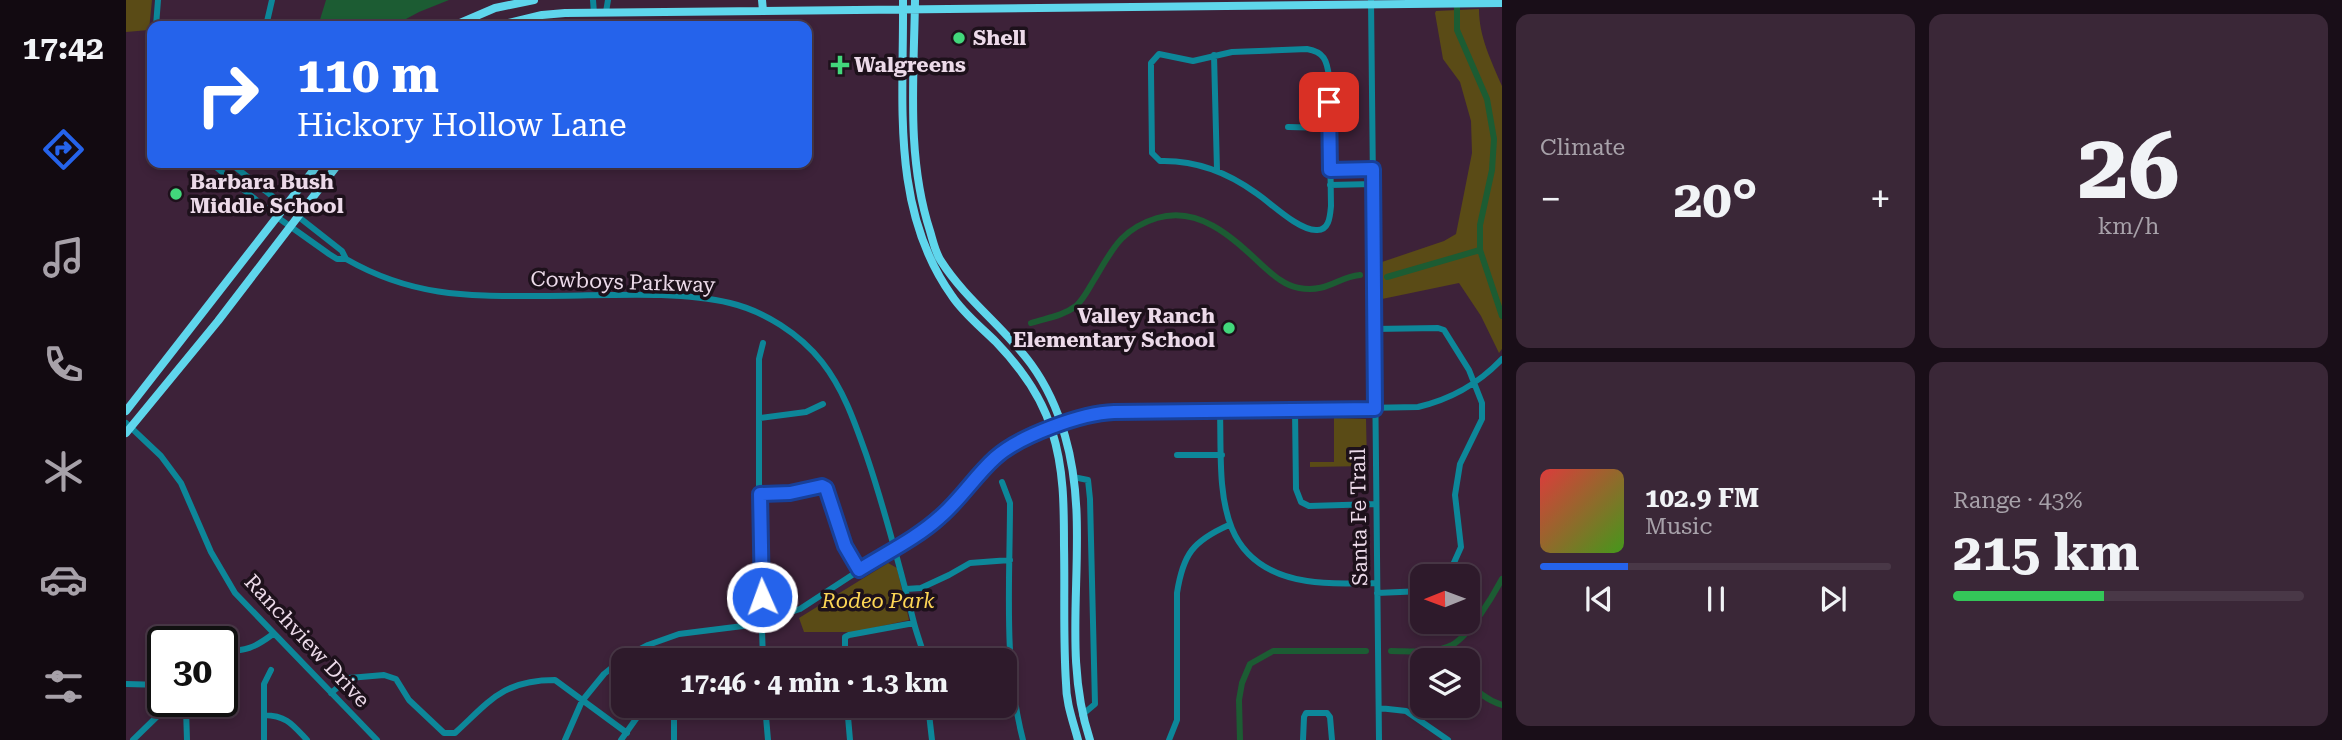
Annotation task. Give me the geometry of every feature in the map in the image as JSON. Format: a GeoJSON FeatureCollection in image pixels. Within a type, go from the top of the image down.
{"type":"FeatureCollection","features":[{"type":"Feature","properties":{"kind":"main road"},"geometry":{"type":"LineString","coordinates":[[465,21],[495,8],[534,0]]}},
{"type":"Feature","properties":{"kind":"main road"},"geometry":{"type":"LineString","coordinates":[[762,0],[763,11]]}},
{"type":"Feature","properties":{"kind":"main road"},"geometry":{"type":"LineString","coordinates":[[517,21],[542,15],[606,12],[763,11],[903,4],[1502,3]]}},
{"type":"Feature","properties":{"kind":"main road"},"geometry":{"type":"LineString","coordinates":[[903,4],[905,143],[908,191],[916,224],[954,300],[1011,359],[1038,397],[1051,429],[1062,471],[1067,698],[1078,740]]}},
{"type":"Feature","properties":{"kind":"main road"},"geometry":{"type":"LineString","coordinates":[[915,4],[914,144],[918,190],[932,253],[966,294],[1021,351],[1044,385],[1062,425],[1076,503],[1077,694],[1090,740]]}},
{"type":"Feature","properties":{"kind":"main road"},"geometry":{"type":"LineString","coordinates":[[905,143],[914,144]]}},
{"type":"Feature","properties":{"kind":"main road"},"geometry":{"type":"LineString","coordinates":[[126,411],[315,168]]}},
{"type":"Feature","properties":{"kind":"main road"},"geometry":{"type":"LineString","coordinates":[[128,428],[335,168]]}},
{"type":"Feature","properties":{"kind":"main road"},"geometry":{"type":"LineString","coordinates":[[1064,553],[1076,553]]}},
{"type":"Feature","properties":{"kind":"main road"},"geometry":{"type":"LineString","coordinates":[[1066,670],[1076,671]]}},
{"type":"Feature","properties":{"kind":"street"},"geometry":{"type":"LineString","coordinates":[[156,21],[158,0]]}},
{"type":"Feature","properties":{"kind":"street"},"geometry":{"type":"LineString","coordinates":[[267,21],[272,0]]}},
{"type":"Feature","properties":{"kind":"street"},"geometry":{"type":"LineString","coordinates":[[593,0],[594,13]]}},
{"type":"Feature","properties":{"kind":"street"},"geometry":{"type":"LineString","coordinates":[[606,12],[608,0]]}},
{"type":"Feature","properties":{"kind":"street","name":"Santa Fe Trail"},"geometry":{"type":"LineString","coordinates":[[1371,2],[1379,740]]}},
{"type":"Feature","properties":{"kind":"street"},"geometry":{"type":"LineString","coordinates":[[1296,49],[1321,52],[1325,57],[1328,70],[1330,185],[1328,224],[1324,229],[1308,229],[1254,191],[1217,170],[1203,165],[1160,161],[1155,158],[1152,151],[1152,63],[1159,54],[1193,61],[1214,55],[1296,49]]}},
{"type":"Feature","properties":{"kind":"street"},"geometry":{"type":"LineString","coordinates":[[1214,55],[1217,170]]}},
{"type":"Feature","properties":{"kind":"street"},"geometry":{"type":"LineString","coordinates":[[1288,127],[1330,128]]}},
{"type":"Feature","properties":{"kind":"street","name":"Cowboys Parkway"},"geometry":{"type":"LineString","coordinates":[[217,168],[290,227],[337,259],[346,259],[395,282],[438,293],[470,296],[695,297],[729,302],[783,327],[821,361],[840,388],[857,427],[896,547],[922,648]]}},
{"type":"Feature","properties":{"kind":"street","name":"Cowboys Parkway"},"geometry":{"type":"LineString","coordinates":[[236,168],[342,251],[346,259]]}},
{"type":"Feature","properties":{"kind":"street"},"geometry":{"type":"LineString","coordinates":[[1330,170],[1373,169]]}},
{"type":"Feature","properties":{"kind":"street"},"geometry":{"type":"LineString","coordinates":[[1330,185],[1373,184]]}},
{"type":"Feature","properties":{"kind":"street"},"geometry":{"type":"LineString","coordinates":[[1374,329],[1444,330],[1475,383],[1482,403],[1482,419],[1460,464],[1455,495],[1461,547],[1453,564]]}},
{"type":"Feature","properties":{"kind":"street"},"geometry":{"type":"LineString","coordinates":[[762,343],[759,359],[763,648]]}},
{"type":"Feature","properties":{"kind":"street"},"geometry":{"type":"LineString","coordinates":[[565,740],[582,701],[604,674],[625,657],[679,634],[763,622],[800,610],[938,519],[998,456],[1029,437],[1102,413],[1411,408],[1432,404],[1462,392],[1502,359]]}},
{"type":"Feature","properties":{"kind":"street"},"geometry":{"type":"LineString","coordinates":[[760,418],[806,412],[823,404]]}},
{"type":"Feature","properties":{"kind":"street"},"geometry":{"type":"LineString","coordinates":[[1295,410],[1296,489],[1301,502],[1309,506],[1376,504]]}},
{"type":"Feature","properties":{"kind":"street"},"geometry":{"type":"LineString","coordinates":[[1220,411],[1223,492],[1229,525],[1237,541],[1247,552],[1265,566],[1307,581],[1377,583]]}},
{"type":"Feature","properties":{"kind":"street","name":"Ranchview Drive"},"geometry":{"type":"LineString","coordinates":[[128,428],[161,456],[172,470],[190,501],[211,552],[235,593],[376,740]]}},
{"type":"Feature","properties":{"kind":"street"},"geometry":{"type":"LineString","coordinates":[[1177,455],[1222,455]]}},
{"type":"Feature","properties":{"kind":"street"},"geometry":{"type":"LineString","coordinates":[[1073,477],[1088,480],[1090,499],[1096,704],[1082,715]]}},
{"type":"Feature","properties":{"kind":"street"},"geometry":{"type":"LineString","coordinates":[[1002,482],[1010,503],[1008,648]]}},
{"type":"Feature","properties":{"kind":"street"},"geometry":{"type":"LineString","coordinates":[[760,494],[790,493],[822,486],[826,488],[845,546],[859,570]]}},
{"type":"Feature","properties":{"kind":"street"},"geometry":{"type":"LineString","coordinates":[[1169,740],[1177,720],[1177,593],[1180,575],[1185,560],[1201,540],[1229,525]]}},
{"type":"Feature","properties":{"kind":"street"},"geometry":{"type":"LineString","coordinates":[[906,589],[920,588],[970,563],[1010,560]]}},
{"type":"Feature","properties":{"kind":"street"},"geometry":{"type":"LineString","coordinates":[[1377,593],[1410,592]]}},
{"type":"Feature","properties":{"kind":"street"},"geometry":{"type":"LineString","coordinates":[[844,648],[845,638],[849,635],[914,622]]}},
{"type":"Feature","properties":{"kind":"street"},"geometry":{"type":"LineString","coordinates":[[238,652],[254,648],[273,634]]}},
{"type":"Feature","properties":{"kind":"street"},"geometry":{"type":"LineString","coordinates":[[264,740],[264,684],[271,670]]}},
{"type":"Feature","properties":{"kind":"street"},"geometry":{"type":"LineString","coordinates":[[331,693],[349,678],[384,675],[396,679],[409,701],[444,733],[455,733],[496,695],[516,684],[555,680],[627,733]]}},
{"type":"Feature","properties":{"kind":"street"},"geometry":{"type":"LineString","coordinates":[[126,684],[147,685]]}},
{"type":"Feature","properties":{"kind":"street"},"geometry":{"type":"LineString","coordinates":[[1379,708],[1406,711],[1448,740]]}},
{"type":"Feature","properties":{"kind":"street"},"geometry":{"type":"LineString","coordinates":[[1017,711],[1023,740]]}},
{"type":"Feature","properties":{"kind":"street"},"geometry":{"type":"LineString","coordinates":[[1304,740],[1306,713],[1326,713],[1330,717],[1332,740]]}},
{"type":"Feature","properties":{"kind":"street"},"geometry":{"type":"LineString","coordinates":[[264,715],[287,719],[307,740]]}},
{"type":"Feature","properties":{"kind":"street"},"geometry":{"type":"LineString","coordinates":[[133,740],[157,717]]}},
{"type":"Feature","properties":{"kind":"street"},"geometry":{"type":"LineString","coordinates":[[186,717],[187,740]]}},
{"type":"Feature","properties":{"kind":"street"},"geometry":{"type":"LineString","coordinates":[[621,740],[637,718]]}},
{"type":"Feature","properties":{"kind":"street"},"geometry":{"type":"LineString","coordinates":[[673,718],[674,740]]}},
{"type":"Feature","properties":{"kind":"street"},"geometry":{"type":"LineString","coordinates":[[766,718],[768,740]]}},
{"type":"Feature","properties":{"kind":"street"},"geometry":{"type":"LineString","coordinates":[[848,718],[850,740]]}},
{"type":"Feature","properties":{"kind":"street"},"geometry":{"type":"LineString","coordinates":[[929,718],[932,740]]}},
{"type":"Feature","properties":{"kind":"green space"},"geometry":{"type":"Polygon","coordinates":[[[126,0],[152,0],[147,30],[126,32],[126,0]]]}},
{"type":"Feature","properties":{"kind":"green space"},"geometry":{"type":"Polygon","coordinates":[[[1479,9],[1483,39],[1502,86],[1502,349],[1499,353],[1481,316],[1459,283],[1382,299],[1382,262],[1444,241],[1456,234],[1472,153],[1471,121],[1460,82],[1443,59],[1435,13],[1479,9]]]}},
{"type":"Feature","properties":{"kind":"green space"},"geometry":{"type":"Polygon","coordinates":[[[1334,418],[1366,419],[1367,466],[1310,467],[1310,462],[1334,462],[1334,418]]]}},
{"type":"Feature","properties":{"kind":"green space","name":"Rodeo Park"},"geometry":{"type":"Polygon","coordinates":[[[888,563],[897,568],[909,620],[855,632],[804,632],[799,618],[888,563]]]}},
{"type":"Feature","properties":{"kind":"shaded area"},"geometry":{"type":"Polygon","coordinates":[[[326,0],[449,0],[402,21],[320,21],[326,0]]]}},
{"type":"Feature","properties":{"kind":"waterway"},"geometry":{"type":"LineString","coordinates":[[1457,1],[1457,30],[1487,99],[1494,139],[1492,170],[1480,225],[1480,250],[1502,316]]}},
{"type":"Feature","properties":{"kind":"waterway"},"geometry":{"type":"LineString","coordinates":[[1031,323],[1076,306],[1112,250],[1126,235],[1145,223],[1173,215],[1188,216],[1215,227],[1284,283],[1294,287],[1325,287],[1360,275]]}},
{"type":"Feature","properties":{"kind":"waterway"},"geometry":{"type":"LineString","coordinates":[[1387,277],[1480,250]]}},
{"type":"Feature","properties":{"kind":"waterway"},"geometry":{"type":"LineString","coordinates":[[1391,651],[1430,651],[1452,645],[1473,625],[1502,579]]}},
{"type":"Feature","properties":{"kind":"waterway"},"geometry":{"type":"LineString","coordinates":[[1240,740],[1239,700],[1250,664],[1273,651],[1366,651]]}},
{"type":"Feature","properties":{"kind":"waterway"},"geometry":{"type":"LineString","coordinates":[[1480,693],[1502,705]]}},
{"type":"Feature","properties":{"kind":"place","name":"Shell"},"geometry":{"type":"Point","coordinates":[959,38]}},
{"type":"Feature","properties":{"kind":"place","name":"Walgreens"},"geometry":{"type":"Point","coordinates":[840,65]}},
{"type":"Feature","properties":{"kind":"place","name":"Barbara Bush Middle School"},"geometry":{"type":"Point","coordinates":[176,194]}},
{"type":"Feature","properties":{"kind":"place","name":"Valley Ranch Elementary School"},"geometry":{"type":"Point","coordinates":[1229,328]}},
{"type":"Feature","properties":{"kind":"route"},"geometry":{"type":"LineString","coordinates":[[762,597],[760,494],[806,491],[822,486],[826,488],[845,546],[859,570],[938,519],[992,461],[1010,447],[1029,437],[1083,418],[1114,412],[1375,409],[1373,169],[1330,170],[1329,102]]}}]}
